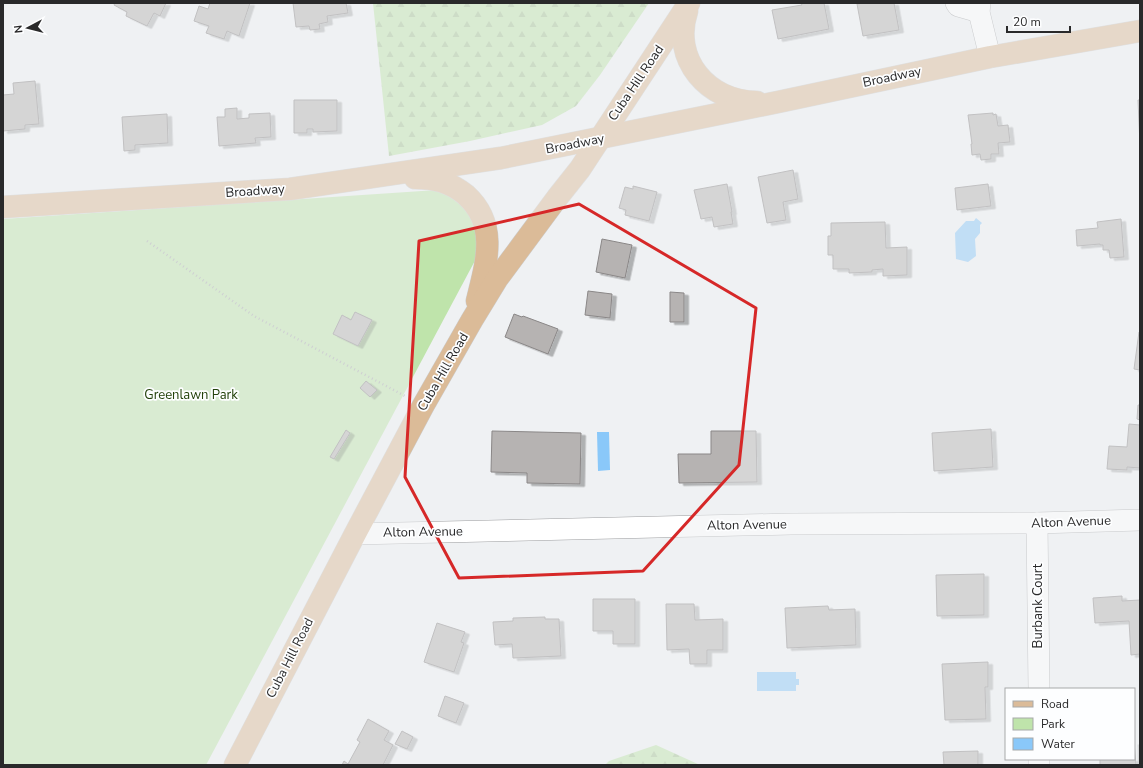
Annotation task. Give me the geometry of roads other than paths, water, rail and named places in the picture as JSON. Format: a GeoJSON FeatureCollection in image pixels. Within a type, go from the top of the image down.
{"type":"FeatureCollection","features":[{"type":"Feature","properties":{"kind":"main road"},"geometry":{"type":"LineString","coordinates":[[690,3],[685,18],[683,39],[685,53],[694,71],[710,87],[729,97],[749,102],[778,102]]}},
{"type":"Feature","properties":{"kind":"main road","name":"Cuba Hill Road"},"geometry":{"type":"LineString","coordinates":[[235,765],[354,534],[423,406],[472,320],[498,279],[580,169],[690,3]]}},
{"type":"Feature","properties":{"kind":"main road","name":"Broadway"},"geometry":{"type":"LineString","coordinates":[[3,207],[290,189],[501,158],[599,139],[990,57],[1140,31]]}},
{"type":"Feature","properties":{"kind":"main road"},"geometry":{"type":"LineString","coordinates":[[374,177],[418,178],[440,181],[451,184],[475,203],[483,216],[486,227],[487,253],[472,320]]}},
{"type":"Feature","properties":{"kind":"street"},"geometry":{"type":"LineString","coordinates":[[956,3],[958,6],[980,7],[990,57]]}},
{"type":"Feature","properties":{"kind":"street","name":"Alton Avenue"},"geometry":{"type":"LineString","coordinates":[[354,534],[791,524],[1037,523],[1140,520]]}},
{"type":"Feature","properties":{"kind":"street","name":"Burbank Court"},"geometry":{"type":"LineString","coordinates":[[1037,523],[1039,688]]}},
{"type":"Feature","properties":{"kind":"water"},"geometry":{"type":"Polygon","coordinates":[[[976,218],[982,223],[980,225],[980,233],[975,239],[976,256],[968,262],[956,259],[955,233],[966,221],[974,221],[976,218]]]}},
{"type":"Feature","properties":{"kind":"water"},"geometry":{"type":"Polygon","coordinates":[[[597,432],[609,432],[610,470],[598,471],[597,432]]]}},
{"type":"Feature","properties":{"kind":"water"},"geometry":{"type":"Polygon","coordinates":[[[757,672],[796,672],[796,679],[799,679],[799,685],[796,685],[796,691],[757,691],[757,672]]]}},
{"type":"Feature","properties":{"kind":"park label","name":"Greenlawn Park"},"geometry":{"type":"Point","coordinates":[191,395]}}]}
